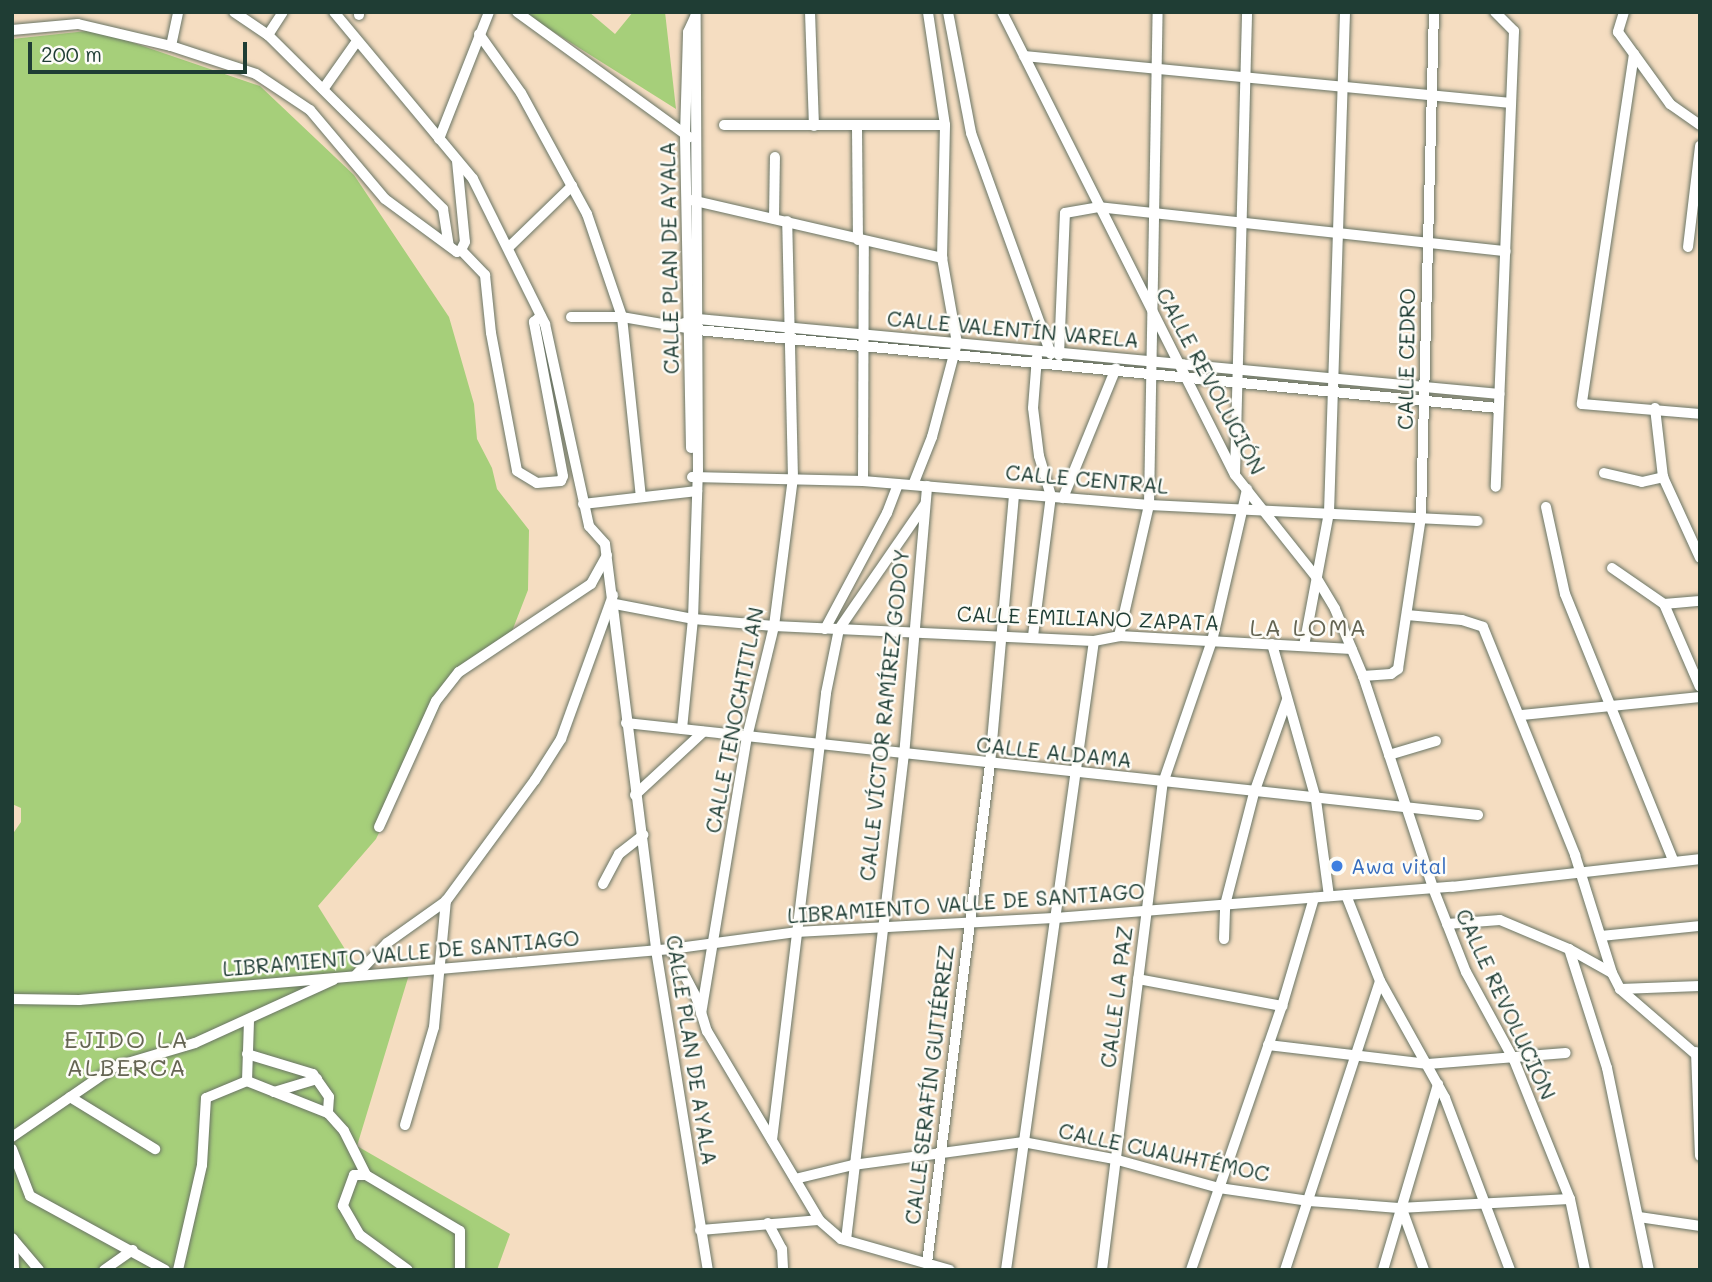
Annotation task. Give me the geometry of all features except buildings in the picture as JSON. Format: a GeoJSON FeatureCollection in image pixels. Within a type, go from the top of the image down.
{"type":"FeatureCollection","features":[{"type":"Feature","properties":{"kind":"street"},"geometry":{"type":"LineString","coordinates":[[171,46],[178,12]]}},
{"type":"Feature","properties":{"kind":"street"},"geometry":{"type":"LineString","coordinates":[[234,12],[268,35],[443,209],[449,246]]}},
{"type":"Feature","properties":{"kind":"street"},"geometry":{"type":"LineString","coordinates":[[268,35],[283,12]]}},
{"type":"Feature","properties":{"kind":"street"},"geometry":{"type":"LineString","coordinates":[[334,12],[473,179],[509,247],[541,316],[589,526],[605,544],[607,554],[591,584],[556,611],[482,654],[459,672],[436,701],[379,827]]}},
{"type":"Feature","properties":{"kind":"street"},"geometry":{"type":"LineString","coordinates":[[439,139],[489,12]]}},
{"type":"Feature","properties":{"kind":"street"},"geometry":{"type":"LineString","coordinates":[[517,12],[689,138]]}},
{"type":"Feature","properties":{"kind":"street"},"geometry":{"type":"LineString","coordinates":[[810,12],[814,126]]}},
{"type":"Feature","properties":{"kind":"street"},"geometry":{"type":"LineString","coordinates":[[913,485],[932,437],[957,343],[942,258],[945,125],[928,12]]}},
{"type":"Feature","properties":{"kind":"street"},"geometry":{"type":"LineString","coordinates":[[948,12],[971,133],[1055,356]]}},
{"type":"Feature","properties":{"kind":"street","name":"CALLE REVOLUCIÓN"},"geometry":{"type":"LineString","coordinates":[[1002,12],[1235,475],[1316,577],[1352,649],[1433,888],[1466,972],[1514,1060],[1570,1199],[1585,1270]]}},
{"type":"Feature","properties":{"kind":"street"},"geometry":{"type":"LineString","coordinates":[[1119,636],[1149,505],[1149,367],[1158,12]]}},
{"type":"Feature","properties":{"kind":"street"},"geometry":{"type":"LineString","coordinates":[[1235,475],[1248,78],[1247,12]]}},
{"type":"Feature","properties":{"kind":"street"},"geometry":{"type":"LineString","coordinates":[[1304,646],[1329,513],[1335,391],[1340,86],[1345,12]]}},
{"type":"Feature","properties":{"kind":"street","name":"CALLE CEDRO"},"geometry":{"type":"LineString","coordinates":[[1363,676],[1391,674],[1398,668],[1421,517],[1434,12]]}},
{"type":"Feature","properties":{"kind":"street"},"geometry":{"type":"LineString","coordinates":[[1495,12],[1514,31],[1509,103],[1496,487]]}},
{"type":"Feature","properties":{"kind":"street"},"geometry":{"type":"LineString","coordinates":[[1624,12],[1618,32],[1670,104],[1700,125]]}},
{"type":"Feature","properties":{"kind":"street","name":"CALLE PLAN DE AYALA"},"geometry":{"type":"LineString","coordinates":[[682,729],[692,619],[696,502],[689,138],[696,13]]}},
{"type":"Feature","properties":{"kind":"street"},"geometry":{"type":"LineString","coordinates":[[12,30],[78,24],[171,46],[256,74],[310,110],[385,199],[449,246],[461,250],[485,275],[491,333],[517,471],[537,483],[562,481],[534,322],[541,316]]}},
{"type":"Feature","properties":{"kind":"street"},"geometry":{"type":"LineString","coordinates":[[479,34],[521,93],[587,215],[622,317],[641,497]]}},
{"type":"Feature","properties":{"kind":"street"},"geometry":{"type":"LineString","coordinates":[[324,88],[357,41]]}},
{"type":"Feature","properties":{"kind":"street"},"geometry":{"type":"LineString","coordinates":[[1634,54],[1582,404],[1656,408],[1700,414]]}},
{"type":"Feature","properties":{"kind":"street"},"geometry":{"type":"LineString","coordinates":[[1024,56],[1430,93],[1509,103]]}},
{"type":"Feature","properties":{"kind":"street"},"geometry":{"type":"LineString","coordinates":[[724,125],[945,125]]}},
{"type":"Feature","properties":{"kind":"street"},"geometry":{"type":"LineString","coordinates":[[857,127],[863,341],[863,481]]}},
{"type":"Feature","properties":{"kind":"street"},"geometry":{"type":"LineString","coordinates":[[1688,247],[1700,146]]}},
{"type":"Feature","properties":{"kind":"street"},"geometry":{"type":"LineString","coordinates":[[774,218],[775,158]]}},
{"type":"Feature","properties":{"kind":"street"},"geometry":{"type":"LineString","coordinates":[[457,160],[465,243],[461,250]]}},
{"type":"Feature","properties":{"kind":"street"},"geometry":{"type":"LineString","coordinates":[[509,247],[572,186]]}},
{"type":"Feature","properties":{"kind":"street"},"geometry":{"type":"LineString","coordinates":[[691,200],[942,258]]}},
{"type":"Feature","properties":{"kind":"street"},"geometry":{"type":"LineString","coordinates":[[1055,356],[1065,213],[1098,207],[1154,216],[1506,251]]}},
{"type":"Feature","properties":{"kind":"street","name":"CALLE TENOCHTITLAN"},"geometry":{"type":"LineString","coordinates":[[701,1014],[747,737],[774,626],[793,478],[787,221]]}},
{"type":"Feature","properties":{"kind":"street","name":"CALLE VALENTÍN VARELA"},"geometry":{"type":"LineString","coordinates":[[571,317],[622,317],[790,333],[952,354],[1055,356],[1149,367],[1186,376],[1335,378],[1500,394]]}},
{"type":"Feature","properties":{"kind":"street","name":"CALLE VALENTÍN VARELA"},"geometry":{"type":"LineString","coordinates":[[863,341],[957,343],[1037,355]]}},
{"type":"Feature","properties":{"kind":"street"},"geometry":{"type":"LineString","coordinates":[[1033,636],[1051,496],[1039,456],[1033,408],[1037,355]]}},
{"type":"Feature","properties":{"kind":"street","name":"CALLE VALENTÍN VARELA"},"geometry":{"type":"LineString","coordinates":[[1055,356],[1116,368],[1180,364],[1335,391],[1498,408]]}},
{"type":"Feature","properties":{"kind":"street"},"geometry":{"type":"LineString","coordinates":[[1063,498],[1116,368]]}},
{"type":"Feature","properties":{"kind":"street"},"geometry":{"type":"LineString","coordinates":[[1656,408],[1663,477],[1700,558]]}},
{"type":"Feature","properties":{"kind":"street"},"geometry":{"type":"LineString","coordinates":[[1604,473],[1642,482],[1663,477]]}},
{"type":"Feature","properties":{"kind":"street","name":"CALLE CENTRAL"},"geometry":{"type":"LineString","coordinates":[[695,477],[863,481],[1149,505],[1478,521]]}},
{"type":"Feature","properties":{"kind":"street"},"geometry":{"type":"LineString","coordinates":[[825,629],[887,513],[898,484]]}},
{"type":"Feature","properties":{"kind":"street","name":"CALLE VÍCTOR RAMÍREZ GODOY"},"geometry":{"type":"LineString","coordinates":[[845,1240],[881,926],[904,756],[927,486]]}},
{"type":"Feature","properties":{"kind":"street","name":"CALLE LA PAZ"},"geometry":{"type":"LineString","coordinates":[[1102,1270],[1163,783],[1212,641],[1247,489]]}},
{"type":"Feature","properties":{"kind":"street"},"geometry":{"type":"LineString","coordinates":[[583,504],[695,491]]}},
{"type":"Feature","properties":{"kind":"street","name":"CALLE SERAFÍN GUTIÉRREZ"},"geometry":{"type":"LineString","coordinates":[[933,1266],[939,1152],[990,764],[1014,494]]}},
{"type":"Feature","properties":{"kind":"street"},"geometry":{"type":"LineString","coordinates":[[772,1140],[820,744],[839,629],[924,506]]}},
{"type":"Feature","properties":{"kind":"street"},"geometry":{"type":"LineString","coordinates":[[1546,507],[1565,594],[1608,709],[1673,860]]}},
{"type":"Feature","properties":{"kind":"street","name":"CALLE PLAN DE AYALA"},"geometry":{"type":"LineString","coordinates":[[607,554],[656,950],[708,1270]]}},
{"type":"Feature","properties":{"kind":"street"},"geometry":{"type":"LineString","coordinates":[[1612,568],[1664,604],[1700,687]]}},
{"type":"Feature","properties":{"kind":"street"},"geometry":{"type":"LineString","coordinates":[[356,975],[387,943],[446,901],[561,739],[614,599]]}},
{"type":"Feature","properties":{"kind":"street","name":"CALLE EMILIANO ZAPATA"},"geometry":{"type":"LineString","coordinates":[[614,599],[692,619],[774,626],[914,629],[1094,641],[1119,636],[1352,649]]}},
{"type":"Feature","properties":{"kind":"street"},"geometry":{"type":"LineString","coordinates":[[1664,604],[1700,601]]}},
{"type":"Feature","properties":{"kind":"street"},"geometry":{"type":"LineString","coordinates":[[1406,615],[1466,621],[1483,627],[1522,715],[1580,869],[1612,974],[1620,989],[1697,1054],[1700,1156]]}},
{"type":"Feature","properties":{"kind":"street"},"geometry":{"type":"LineString","coordinates":[[1006,1270],[1094,641]]}},
{"type":"Feature","properties":{"kind":"street"},"geometry":{"type":"LineString","coordinates":[[1272,644],[1316,800],[1329,896]]}},
{"type":"Feature","properties":{"kind":"street"},"geometry":{"type":"LineString","coordinates":[[1522,715],[1608,709],[1700,697]]}},
{"type":"Feature","properties":{"kind":"street"},"geometry":{"type":"LineString","coordinates":[[1224,939],[1225,905],[1254,793],[1287,700]]}},
{"type":"Feature","properties":{"kind":"street","name":"CALLE ALDAMA"},"geometry":{"type":"LineString","coordinates":[[626,723],[904,756],[1408,810],[1478,815]]}},
{"type":"Feature","properties":{"kind":"street"},"geometry":{"type":"LineString","coordinates":[[635,795],[703,732]]}},
{"type":"Feature","properties":{"kind":"street"},"geometry":{"type":"LineString","coordinates":[[1389,755],[1436,741]]}},
{"type":"Feature","properties":{"kind":"street"},"geometry":{"type":"LineString","coordinates":[[603,884],[619,854],[643,835]]}},
{"type":"Feature","properties":{"kind":"street","name":"LIBRAMIENTO VALLE DE SANTIAGO"},"geometry":{"type":"LineString","coordinates":[[12,999],[79,1000],[671,949],[796,932],[1054,918],[1314,898],[1562,875],[1580,869],[1699,860]]}},
{"type":"Feature","properties":{"kind":"street"},"geometry":{"type":"LineString","coordinates":[[1346,895],[1380,981],[1438,1084],[1510,1270]]}},
{"type":"Feature","properties":{"kind":"street"},"geometry":{"type":"LineString","coordinates":[[1191,1270],[1282,1006],[1314,898]]}},
{"type":"Feature","properties":{"kind":"street"},"geometry":{"type":"LineString","coordinates":[[405,1125],[434,1027],[443,968],[446,901]]}},
{"type":"Feature","properties":{"kind":"street"},"geometry":{"type":"LineString","coordinates":[[1447,924],[1500,920],[1569,949],[1612,974]]}},
{"type":"Feature","properties":{"kind":"street"},"geometry":{"type":"LineString","coordinates":[[1601,936],[1700,926]]}},
{"type":"Feature","properties":{"kind":"street"},"geometry":{"type":"LineString","coordinates":[[671,949],[701,1014],[819,1220],[845,1240],[950,1270]]}},
{"type":"Feature","properties":{"kind":"street"},"geometry":{"type":"LineString","coordinates":[[1569,949],[1607,1068],[1649,1270]]}},
{"type":"Feature","properties":{"kind":"street"},"geometry":{"type":"LineString","coordinates":[[12,1137],[114,1067],[195,1043],[340,977]]}},
{"type":"Feature","properties":{"kind":"street"},"geometry":{"type":"LineString","coordinates":[[1138,979],[1282,1006]]}},
{"type":"Feature","properties":{"kind":"street"},"geometry":{"type":"LineString","coordinates":[[1285,1270],[1358,1059],[1380,981]]}},
{"type":"Feature","properties":{"kind":"street"},"geometry":{"type":"LineString","coordinates":[[1620,989],[1700,986]]}},
{"type":"Feature","properties":{"kind":"street"},"geometry":{"type":"LineString","coordinates":[[247,1081],[249,1020]]}},
{"type":"Feature","properties":{"kind":"street"},"geometry":{"type":"LineString","coordinates":[[1268,1045],[1358,1059],[1428,1064],[1514,1060],[1566,1053]]}},
{"type":"Feature","properties":{"kind":"street"},"geometry":{"type":"LineString","coordinates":[[247,1054],[317,1079],[329,1097],[328,1112]]}},
{"type":"Feature","properties":{"kind":"street"},"geometry":{"type":"LineString","coordinates":[[274,1092],[317,1079]]}},
{"type":"Feature","properties":{"kind":"street"},"geometry":{"type":"LineString","coordinates":[[178,1270],[202,1165],[206,1098],[247,1081],[328,1112],[345,1131],[366,1175]]}},
{"type":"Feature","properties":{"kind":"street"},"geometry":{"type":"LineString","coordinates":[[1383,1270],[1404,1210],[1438,1084]]}},
{"type":"Feature","properties":{"kind":"street"},"geometry":{"type":"LineString","coordinates":[[70,1097],[155,1149]]}},
{"type":"Feature","properties":{"kind":"street","name":"CALLE CUAUHTÉMOC"},"geometry":{"type":"LineString","coordinates":[[795,1179],[853,1165],[1023,1142],[1114,1159],[1219,1188],[1308,1201],[1404,1210],[1484,1202],[1570,1199]]}},
{"type":"Feature","properties":{"kind":"street"},"geometry":{"type":"LineString","coordinates":[[12,1149],[30,1196],[133,1250],[165,1270]]}},
{"type":"Feature","properties":{"kind":"street"},"geometry":{"type":"LineString","coordinates":[[408,1270],[360,1235],[343,1206],[354,1175],[366,1175],[460,1231],[460,1270]]}},
{"type":"Feature","properties":{"kind":"street"},"geometry":{"type":"LineString","coordinates":[[1404,1210],[1424,1270]]}},
{"type":"Feature","properties":{"kind":"street"},"geometry":{"type":"LineString","coordinates":[[1639,1217],[1700,1226]]}},
{"type":"Feature","properties":{"kind":"street"},"geometry":{"type":"LineString","coordinates":[[700,1230],[819,1220]]}},
{"type":"Feature","properties":{"kind":"street"},"geometry":{"type":"LineString","coordinates":[[768,1223],[782,1249],[783,1270]]}},
{"type":"Feature","properties":{"kind":"street"},"geometry":{"type":"LineString","coordinates":[[12,1238],[14,1270]]}},
{"type":"Feature","properties":{"kind":"street"},"geometry":{"type":"LineString","coordinates":[[12,1238],[39,1270]]}},
{"type":"Feature","properties":{"kind":"street"},"geometry":{"type":"LineString","coordinates":[[104,1270],[133,1250]]}},
{"type":"Feature","properties":{"kind":"green space"},"geometry":{"type":"Polygon","coordinates":[[[522,12],[589,12],[615,34],[633,12],[665,12],[676,109],[522,12]]]}},
{"type":"Feature","properties":{"kind":"green space"},"geometry":{"type":"Polygon","coordinates":[[[96,30],[260,86],[354,175],[449,317],[474,404],[477,439],[492,468],[497,489],[529,530],[528,590],[509,639],[452,680],[376,839],[318,906],[358,970],[411,968],[357,1146],[510,1234],[497,1270],[12,1270],[12,835],[21,822],[21,808],[12,804],[12,39],[96,30]]]}},
{"type":"Feature","properties":{"kind":"place","name":"Awa vital"},"geometry":{"type":"Point","coordinates":[1337,866]}},
{"type":"Feature","properties":{"kind":"district","name":"LA LOMA"},"geometry":{"type":"Point","coordinates":[1309,627]}},
{"type":"Feature","properties":{"kind":"district","name":"EJIDO LA ALBERCA"},"geometry":{"type":"Point","coordinates":[127,1053]}}]}
